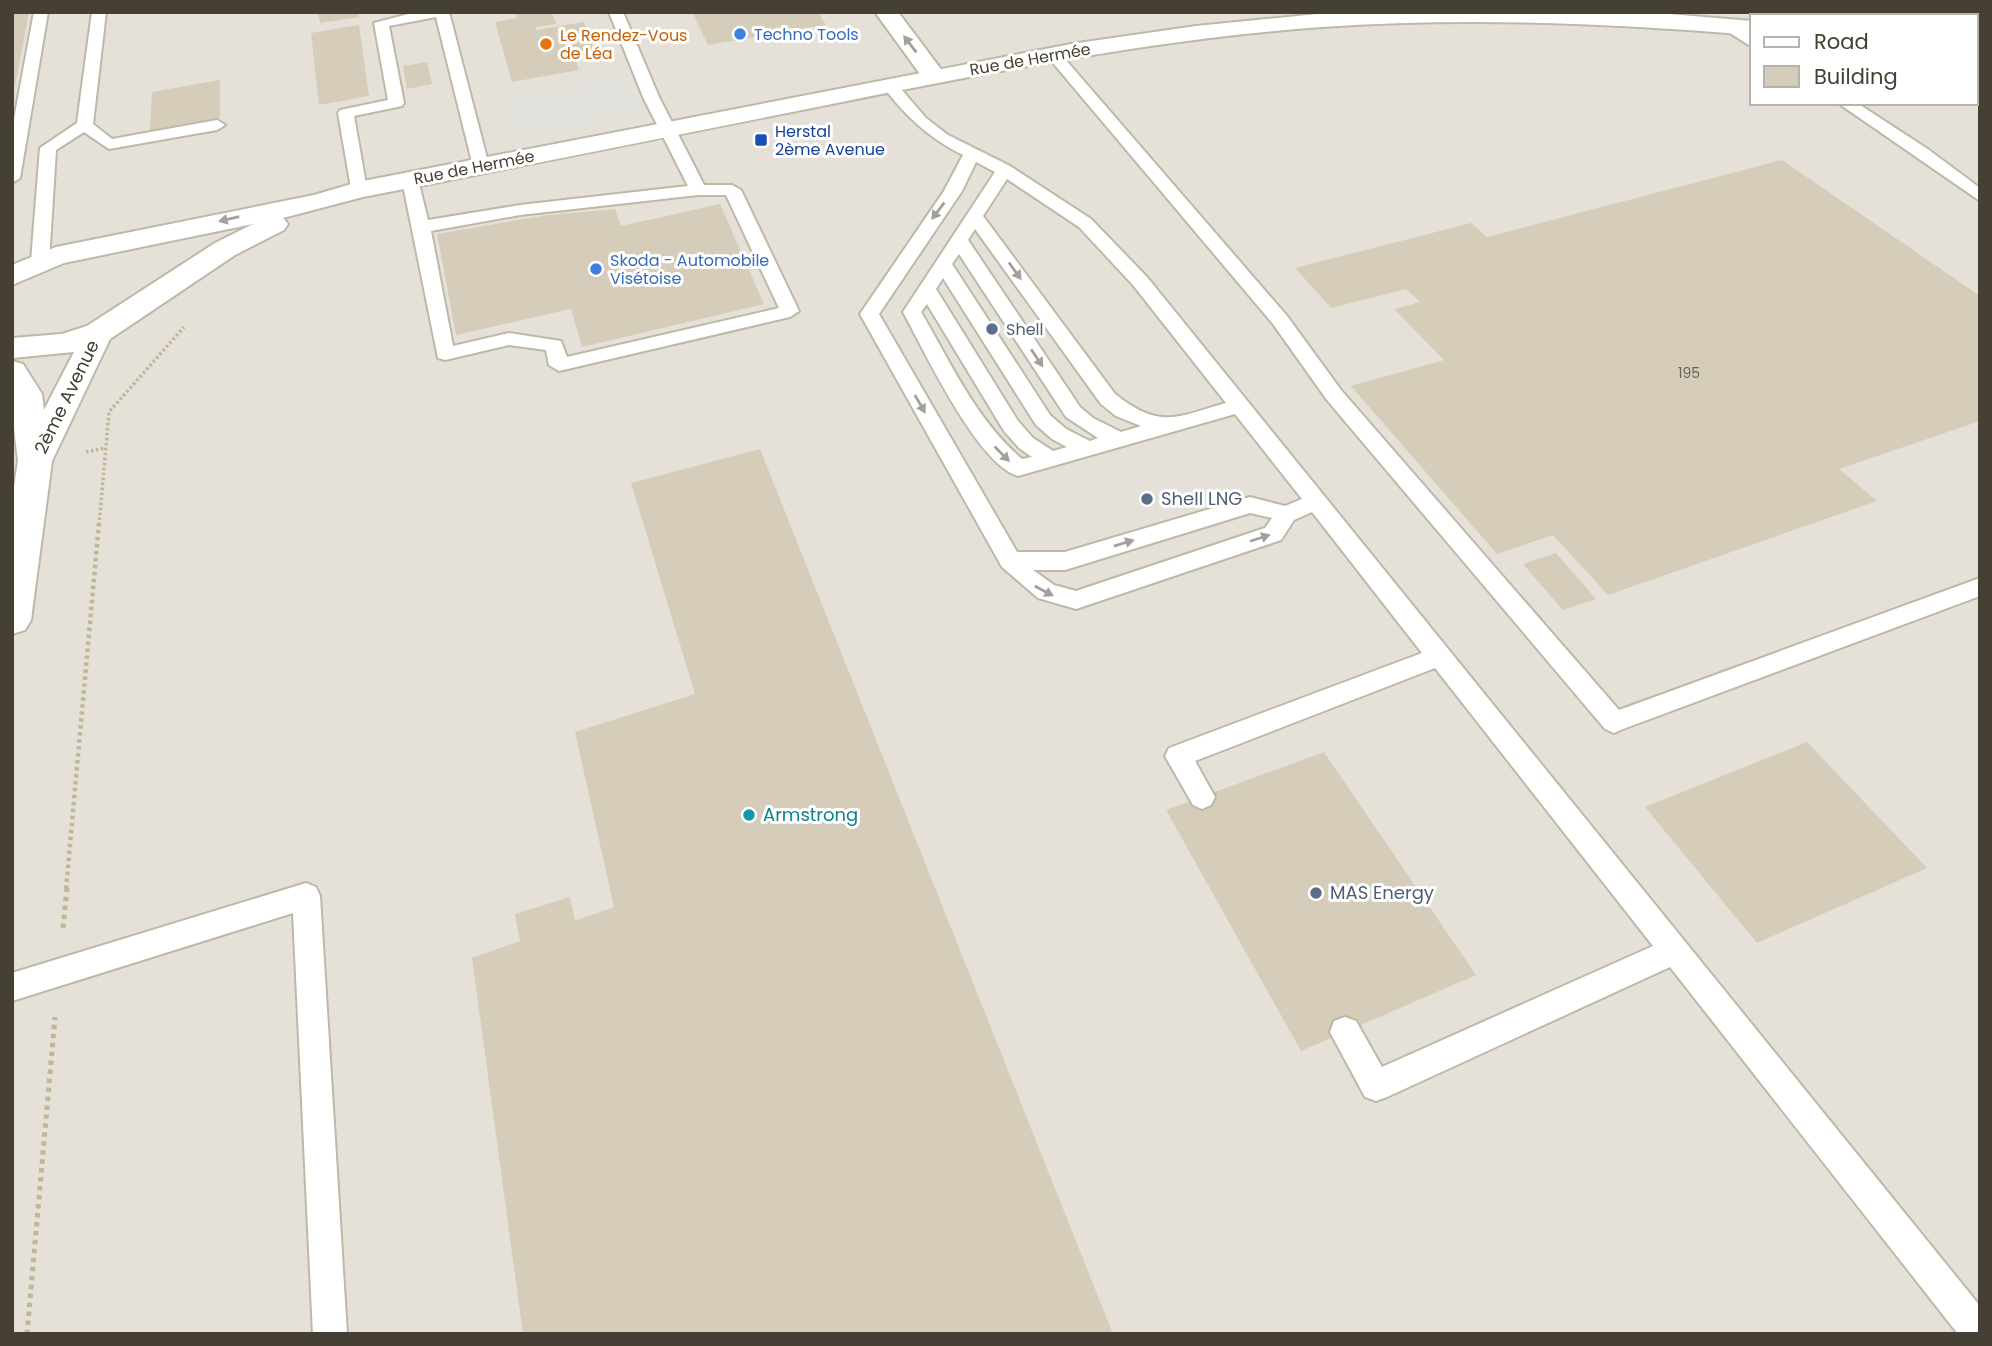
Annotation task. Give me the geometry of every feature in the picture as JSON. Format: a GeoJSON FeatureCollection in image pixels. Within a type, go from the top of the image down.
{"type":"FeatureCollection","features":[{"type":"Feature","properties":{"kind":"street"},"geometry":{"type":"LineString","coordinates":[[886,12],[934,76]]}},
{"type":"Feature","properties":{"kind":"street","name":"Rue de Hermée"},"geometry":{"type":"LineString","coordinates":[[12,276],[26,264],[77,251],[100,249],[261,212],[320,202],[358,190],[1053,54],[1229,29],[1393,16],[1491,15],[1750,28]]}},
{"type":"Feature","properties":{"kind":"street","name":"Rue de Hermée"},"geometry":{"type":"LineString","coordinates":[[12,348],[65,344],[98,332],[225,249],[320,202]]}},
{"type":"Feature","properties":{"kind":"street","name":"Rue de Hermée"},"geometry":{"type":"LineString","coordinates":[[100,249],[123,253],[142,262],[152,276],[148,297]]}},
{"type":"Feature","properties":{"kind":"street","name":"2ème Avenue"},"geometry":{"type":"LineString","coordinates":[[12,620],[20,512],[35,461],[98,332]]}},
{"type":"Feature","properties":{"kind":"street","name":"2ème Avenue"},"geometry":{"type":"LineString","coordinates":[[12,371],[26,394],[35,461]]}},
{"type":"Feature","properties":{"kind":"lane"},"geometry":{"type":"LineString","coordinates":[[12,178],[41,12]]}},
{"type":"Feature","properties":{"kind":"lane"},"geometry":{"type":"LineString","coordinates":[[85,125],[99,12]]}},
{"type":"Feature","properties":{"kind":"lane"},"geometry":{"type":"LineString","coordinates":[[358,190],[346,113],[396,103],[381,23],[441,12],[481,166]]}},
{"type":"Feature","properties":{"kind":"lane"},"geometry":{"type":"LineString","coordinates":[[617,12],[651,97],[698,190]]}},
{"type":"Feature","properties":{"kind":"lane"},"geometry":{"type":"LineString","coordinates":[[1727,25],[1750,42]]}},
{"type":"Feature","properties":{"kind":"lane"},"geometry":{"type":"LineString","coordinates":[[1053,54],[1280,320],[1334,395],[1614,722],[1980,587]]}},
{"type":"Feature","properties":{"kind":"lane"},"geometry":{"type":"LineString","coordinates":[[890,85],[920,121],[942,138],[1004,170],[1085,223],[1140,281],[1980,1334]]}},
{"type":"Feature","properties":{"kind":"lane"},"geometry":{"type":"LineString","coordinates":[[1849,105],[1923,153],[1980,196]]}},
{"type":"Feature","properties":{"kind":"lane"},"geometry":{"type":"LineString","coordinates":[[85,125],[109,144],[217,125]]}},
{"type":"Feature","properties":{"kind":"lane"},"geometry":{"type":"LineString","coordinates":[[26,264],[48,148],[85,125]]}},
{"type":"Feature","properties":{"kind":"lane"},"geometry":{"type":"LineString","coordinates":[[973,152],[953,191],[869,314],[1010,561],[1033,585],[1052,596],[1076,600],[1273,534],[1286,514]]}},
{"type":"Feature","properties":{"kind":"lane"},"geometry":{"type":"LineString","coordinates":[[1004,170],[927,289],[1012,426],[1026,443],[1052,460],[1240,406]]}},
{"type":"Feature","properties":{"kind":"lane"},"geometry":{"type":"LineString","coordinates":[[410,180],[445,354],[509,339],[554,345],[559,365],[790,311],[732,190],[698,190],[520,210],[421,227]]}},
{"type":"Feature","properties":{"kind":"lane"},"geometry":{"type":"LineString","coordinates":[[974,216],[1108,399],[1123,411],[1164,428]]}},
{"type":"Feature","properties":{"kind":"lane"},"geometry":{"type":"LineString","coordinates":[[959,240],[1073,412],[1086,423],[1119,440]]}},
{"type":"Feature","properties":{"kind":"lane"},"geometry":{"type":"LineString","coordinates":[[943,264],[1043,420],[1059,434],[1089,449]]}},
{"type":"Feature","properties":{"kind":"lane"},"geometry":{"type":"LineString","coordinates":[[1010,561],[1065,561],[1250,505],[1286,514],[1317,502]]}},
{"type":"Feature","properties":{"kind":"lane"},"geometry":{"type":"LineString","coordinates":[[1202,797],[1178,756],[1440,656]]}},
{"type":"Feature","properties":{"kind":"lane"},"geometry":{"type":"LineString","coordinates":[[12,987],[306,896],[330,1334]]}},
{"type":"Feature","properties":{"kind":"lane"},"geometry":{"type":"LineString","coordinates":[[1345,1032],[1376,1086],[1675,950]]}},
{"type":"Feature","properties":{"kind":"path"},"geometry":{"type":"LineString","coordinates":[[27,1334],[109,412],[188,321]]}},
{"type":"Feature","properties":{"kind":"shaded area"},"geometry":{"type":"Polygon","coordinates":[[[12,12],[1980,12],[1980,1334],[12,1334],[12,12]]]}},
{"type":"Feature","properties":{"kind":"shaded area","name":"Le Rendez-Vous de Léa"},"geometry":{"type":"Polygon","coordinates":[[[624,73],[644,114],[508,141],[501,113],[504,97],[624,73]]]}},
{"type":"Feature","properties":{"kind":"building"},"geometry":{"type":"Polygon","coordinates":[[[12,12],[29,12],[14,91],[12,91],[12,12]]]}},
{"type":"Feature","properties":{"kind":"building"},"geometry":{"type":"Polygon","coordinates":[[[318,12],[358,12],[359,17],[320,23],[318,12]]]}},
{"type":"Feature","properties":{"kind":"building","name":"Le Rendez-Vous de Léa"},"geometry":{"type":"Polygon","coordinates":[[[516,12],[552,13],[556,24],[536,27],[536,30],[584,22],[597,58],[575,58],[579,70],[512,82],[495,22],[517,18],[516,12]]]}},
{"type":"Feature","properties":{"kind":"building","name":"Techno Tools"},"geometry":{"type":"Polygon","coordinates":[[[692,12],[818,12],[826,25],[708,45],[692,12]]]}},
{"type":"Feature","properties":{"kind":"building"},"geometry":{"type":"Polygon","coordinates":[[[359,25],[369,96],[319,105],[311,33],[359,25]]]}},
{"type":"Feature","properties":{"kind":"building"},"geometry":{"type":"Polygon","coordinates":[[[427,62],[432,84],[407,89],[403,66],[427,62]]]}},
{"type":"Feature","properties":{"kind":"building"},"geometry":{"type":"Polygon","coordinates":[[[220,80],[220,118],[150,131],[152,92],[220,80]]]}},
{"type":"Feature","properties":{"kind":"building"},"geometry":{"type":"Polygon","coordinates":[[[1782,160],[1980,296],[1980,421],[1839,469],[1877,501],[1608,595],[1553,535],[1497,554],[1351,386],[1444,360],[1394,309],[1420,302],[1406,289],[1331,308],[1295,268],[1471,223],[1487,237],[1782,160]]]}},
{"type":"Feature","properties":{"kind":"building","name":"Skoda - Automobile Visétoise"},"geometry":{"type":"Polygon","coordinates":[[[720,204],[764,304],[582,347],[571,309],[456,335],[437,234],[548,215],[615,209],[621,226],[720,204]]]}},
{"type":"Feature","properties":{"kind":"building","name":"Armstrong"},"geometry":{"type":"Polygon","coordinates":[[[760,449],[1113,1334],[523,1334],[472,958],[520,941],[515,914],[570,897],[575,921],[614,907],[575,732],[695,694],[631,483],[760,449]]]}},
{"type":"Feature","properties":{"kind":"building"},"geometry":{"type":"Polygon","coordinates":[[[1556,553],[1596,599],[1563,610],[1523,564],[1556,553]]]}},
{"type":"Feature","properties":{"kind":"building"},"geometry":{"type":"Polygon","coordinates":[[[1807,742],[1927,868],[1757,943],[1645,807],[1807,742]]]}},
{"type":"Feature","properties":{"kind":"building","name":"MAS Energy"},"geometry":{"type":"Polygon","coordinates":[[[1324,752],[1476,975],[1301,1051],[1166,810],[1324,752]]]}},
{"type":"Feature","properties":{"kind":"place","name":"Techno Tools"},"geometry":{"type":"Point","coordinates":[740,34]}},
{"type":"Feature","properties":{"kind":"place","name":"Le Rendez-Vous de Léa"},"geometry":{"type":"Point","coordinates":[546,44]}},
{"type":"Feature","properties":{"kind":"place","name":"Herstal 2ème Avenue"},"geometry":{"type":"Point","coordinates":[761,140]}},
{"type":"Feature","properties":{"kind":"place","name":"Skoda - Automobile Visétoise"},"geometry":{"type":"Point","coordinates":[596,269]}},
{"type":"Feature","properties":{"kind":"place","name":"Shell"},"geometry":{"type":"Point","coordinates":[992,329]}},
{"type":"Feature","properties":{"kind":"place","name":"Shell LNG"},"geometry":{"type":"Point","coordinates":[1147,499]}},
{"type":"Feature","properties":{"kind":"place","name":"Armstrong"},"geometry":{"type":"Point","coordinates":[749,815]}},
{"type":"Feature","properties":{"kind":"place","name":"MAS Energy"},"geometry":{"type":"Point","coordinates":[1316,893]}}]}
